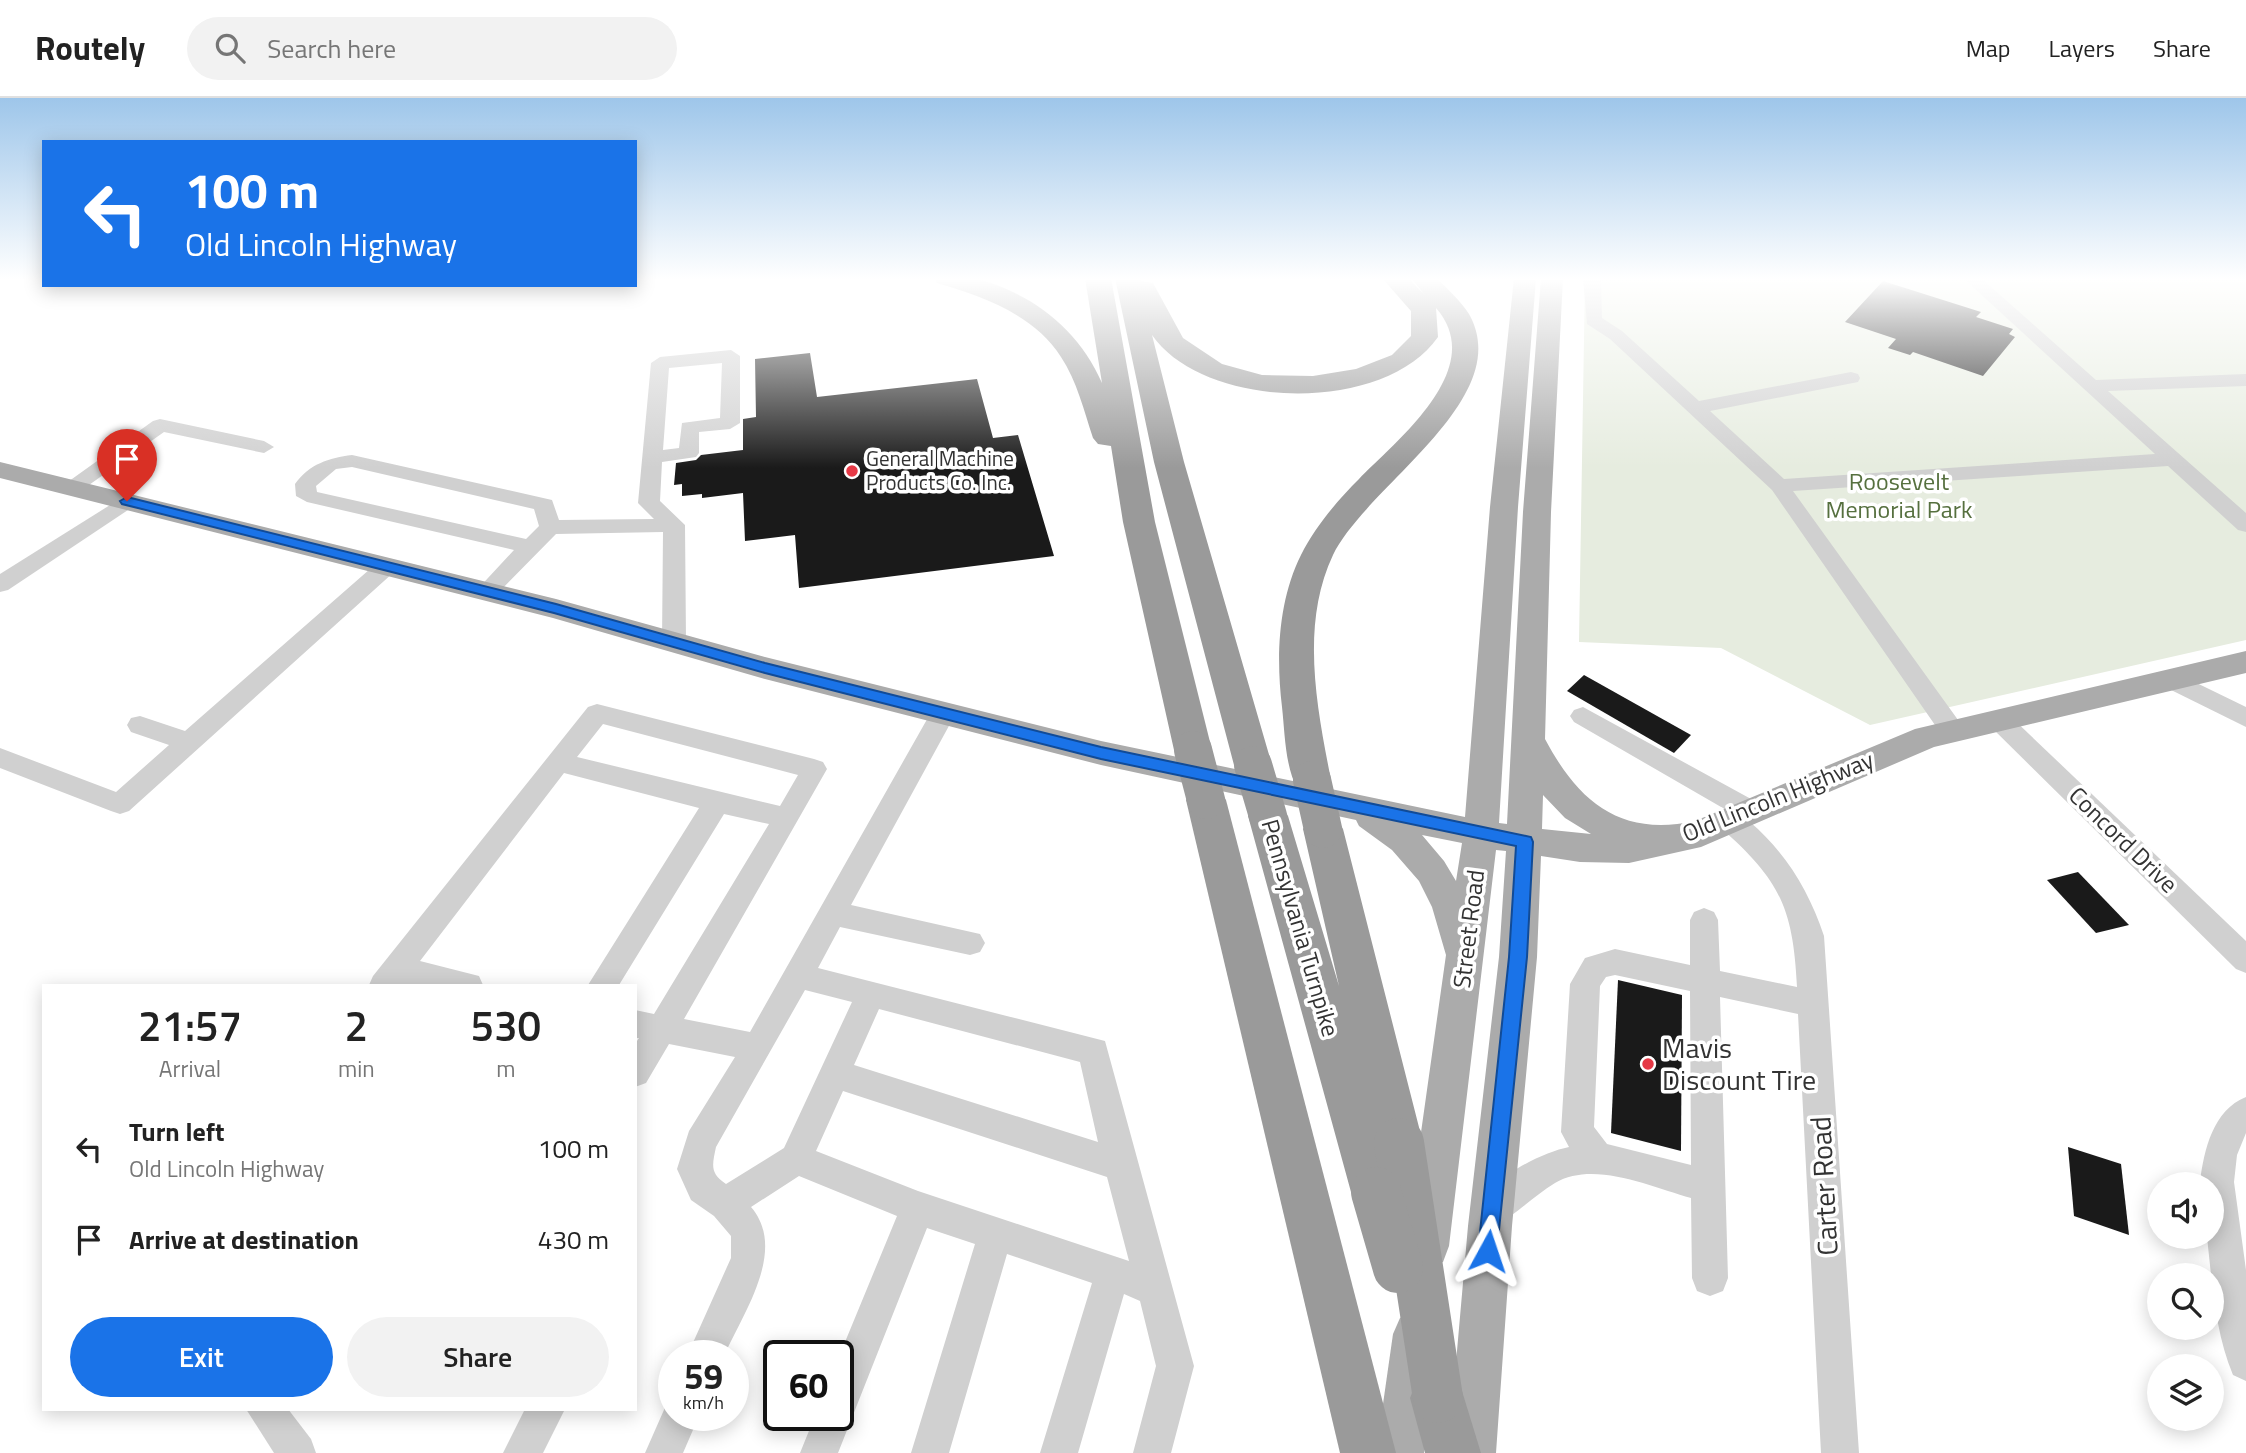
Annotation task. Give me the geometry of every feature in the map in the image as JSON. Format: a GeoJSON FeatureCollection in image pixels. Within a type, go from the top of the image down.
{"type":"FeatureCollection","features":[{"type":"Feature","properties":{"kind":"highway"},"geometry":{"type":"LineString","coordinates":[[1062,341],[1089,388],[1139,522]]}},
{"type":"Feature","properties":{"kind":"highway"},"geometry":{"type":"LineString","coordinates":[[1109,341],[1139,522],[1368,1453]]}},
{"type":"Feature","properties":{"kind":"highway","name":"Pennsylvania Turnpike"},"geometry":{"type":"LineString","coordinates":[[1139,341],[1253,765],[1453,1453]]}},
{"type":"Feature","properties":{"kind":"highway"},"geometry":{"type":"LineString","coordinates":[[1170,341],[1192,359],[1234,377],[1271,384],[1309,386],[1345,383],[1376,374],[1399,362],[1420,341]]}},
{"type":"Feature","properties":{"kind":"highway"},"geometry":{"type":"LineString","coordinates":[[1437,1398],[1399,1143],[1335,817],[1312,780],[1301,723],[1294,661],[1300,603],[1318,552],[1348,508],[1441,412],[1460,386],[1465,373],[1467,341]]}},
{"type":"Feature","properties":{"kind":"main road","name":"Street Road"},"geometry":{"type":"LineString","coordinates":[[1400,1453],[1481,834],[1496,650],[1503,507],[1519,341]]}},
{"type":"Feature","properties":{"kind":"main road","name":"Street Road"},"geometry":{"type":"LineString","coordinates":[[1472,1453],[1492,1209],[1518,957],[1530,739],[1536,512],[1548,341]]}},
{"type":"Feature","properties":{"kind":"main road","name":"Old Lincoln Highway"},"geometry":{"type":"LineString","coordinates":[[0,470],[486,592],[1335,817],[1580,848],[1629,849],[1693,835],[1926,737],[2246,662]]}},
{"type":"Feature","properties":{"kind":"main road"},"geometry":{"type":"LineString","coordinates":[[1530,739],[1541,767],[1555,788],[1594,820],[1621,832],[1643,836],[1693,835]]}},
{"type":"Feature","properties":{"kind":"main road"},"geometry":{"type":"LineString","coordinates":[[1335,817],[1388,825],[1412,845],[1433,872],[1451,907],[1459,942],[1462,982]]}},
{"type":"Feature","properties":{"kind":"street"},"geometry":{"type":"LineString","coordinates":[[1624,341],[1779,486],[1954,731]]}},
{"type":"Feature","properties":{"kind":"street"},"geometry":{"type":"LineString","coordinates":[[2042,341],[2246,525]]}},
{"type":"Feature","properties":{"kind":"street"},"geometry":{"type":"LineString","coordinates":[[653,457],[689,453],[690,427],[730,422],[731,356],[660,363],[649,503],[674,525],[674,642]]}},
{"type":"Feature","properties":{"kind":"street"},"geometry":{"type":"LineString","coordinates":[[1695,408],[1851,378]]}},
{"type":"Feature","properties":{"kind":"street"},"geometry":{"type":"LineString","coordinates":[[2092,386],[2246,380]]}},
{"type":"Feature","properties":{"kind":"street"},"geometry":{"type":"LineString","coordinates":[[72,488],[160,425],[264,447]]}},
{"type":"Feature","properties":{"kind":"street"},"geometry":{"type":"LineString","coordinates":[[1779,486],[2174,460]]}},
{"type":"Feature","properties":{"kind":"street"},"geometry":{"type":"LineString","coordinates":[[531,547],[307,496],[305,484],[330,464],[352,461],[544,505],[550,527]]}},
{"type":"Feature","properties":{"kind":"street"},"geometry":{"type":"LineString","coordinates":[[0,585],[127,501]]}},
{"type":"Feature","properties":{"kind":"street"},"geometry":{"type":"LineString","coordinates":[[486,592],[550,527],[674,525]]}},
{"type":"Feature","properties":{"kind":"street"},"geometry":{"type":"LineString","coordinates":[[0,560],[24,569]]}},
{"type":"Feature","properties":{"kind":"street"},"geometry":{"type":"LineString","coordinates":[[0,758],[120,803],[386,567]]}},
{"type":"Feature","properties":{"kind":"street"},"geometry":{"type":"LineString","coordinates":[[2172,680],[2246,718]]}},
{"type":"Feature","properties":{"kind":"street"},"geometry":{"type":"LineString","coordinates":[[391,977],[597,713],[814,769],[787,818],[648,1027],[637,1066]]}},
{"type":"Feature","properties":{"kind":"street"},"geometry":{"type":"LineString","coordinates":[[712,1340],[749,1259],[748,1230],[726,1204],[703,1188],[694,1169],[701,1142],[758,1047],[943,713]]}},
{"type":"Feature","properties":{"kind":"street","name":"Carter Road"},"geometry":{"type":"LineString","coordinates":[[1583,716],[1741,817],[1790,884],[1803,911],[1810,936],[1840,1453]]}},
{"type":"Feature","properties":{"kind":"street","name":"Concord Drive"},"geometry":{"type":"LineString","coordinates":[[1999,720],[2246,960]]}},
{"type":"Feature","properties":{"kind":"street"},"geometry":{"type":"LineString","coordinates":[[140,725],[189,742]]}},
{"type":"Feature","properties":{"kind":"street"},"geometry":{"type":"LineString","coordinates":[[558,762],[787,818]]}},
{"type":"Feature","properties":{"kind":"street"},"geometry":{"type":"LineString","coordinates":[[604,984],[717,802]]}},
{"type":"Feature","properties":{"kind":"street"},"geometry":{"type":"LineString","coordinates":[[831,912],[970,943]]}},
{"type":"Feature","properties":{"kind":"street"},"geometry":{"type":"LineString","coordinates":[[1704,920],[1710,1278]]}},
{"type":"Feature","properties":{"kind":"street"},"geometry":{"type":"LineString","coordinates":[[1597,1157],[1577,1132],[1586,984],[1597,967],[1615,962],[1814,1004]]}},
{"type":"Feature","properties":{"kind":"street"},"geometry":{"type":"LineString","coordinates":[[796,975],[1094,1051],[1175,1366],[1152,1453]]}},
{"type":"Feature","properties":{"kind":"street"},"geometry":{"type":"LineString","coordinates":[[391,977],[458,984]]}},
{"type":"Feature","properties":{"kind":"street"},"geometry":{"type":"LineString","coordinates":[[726,1204],[796,1159],[871,994]]}},
{"type":"Feature","properties":{"kind":"street"},"geometry":{"type":"LineString","coordinates":[[648,1027],[758,1047]]}},
{"type":"Feature","properties":{"kind":"street"},"geometry":{"type":"LineString","coordinates":[[836,1073],[1121,1164]]}},
{"type":"Feature","properties":{"kind":"street"},"geometry":{"type":"LineString","coordinates":[[2246,1112],[2234,1123],[2220,1155],[2217,1182],[2231,1291],[2246,1362]]}},
{"type":"Feature","properties":{"kind":"street"},"geometry":{"type":"LineString","coordinates":[[1492,1209],[1549,1167],[1597,1157],[1707,1186]]}},
{"type":"Feature","properties":{"kind":"street"},"geometry":{"type":"LineString","coordinates":[[796,1159],[918,1208],[1113,1272],[1154,1289]]}},
{"type":"Feature","properties":{"kind":"street"},"geometry":{"type":"LineString","coordinates":[[854,1366],[918,1208]]}},
{"type":"Feature","properties":{"kind":"street"},"geometry":{"type":"LineString","coordinates":[[930,1453],[995,1235]]}},
{"type":"Feature","properties":{"kind":"street"},"geometry":{"type":"LineString","coordinates":[[1059,1453],[1113,1272]]}},
{"type":"Feature","properties":{"kind":"street"},"geometry":{"type":"LineString","coordinates":[[266,1411],[298,1453]]}},
{"type":"Feature","properties":{"kind":"street"},"geometry":{"type":"LineString","coordinates":[[522,1453],[545,1411]]}},
{"type":"Feature","properties":{"kind":"street"},"geometry":{"type":"LineString","coordinates":[[664,1453],[674,1431]]}},
{"type":"Feature","properties":{"kind":"street"},"geometry":{"type":"LineString","coordinates":[[819,1453],[828,1431]]}},
{"type":"Feature","properties":{"kind":"green space","name":"Roosevelt Memorial Park"},"geometry":{"type":"Polygon","coordinates":[[[1584,341],[2246,341],[2246,640],[1870,725],[1721,648],[1579,642],[1584,341]]]}},
{"type":"Feature","properties":{"kind":"building"},"geometry":{"type":"Polygon","coordinates":[[[1894,341],[2012,341],[1983,376],[1913,352],[1910,355],[1888,348],[1894,341]]]}},
{"type":"Feature","properties":{"kind":"building","name":"General Machine Products Co. Inc."},"geometry":{"type":"Polygon","coordinates":[[[810,353],[817,397],[977,379],[993,438],[1018,435],[1054,556],[799,588],[795,535],[745,541],[743,493],[702,498],[702,494],[682,496],[682,484],[674,485],[676,463],[696,460],[701,455],[743,450],[743,419],[756,417],[755,359],[810,353]]]}},
{"type":"Feature","properties":{"kind":"building"},"geometry":{"type":"Polygon","coordinates":[[[1584,675],[1691,735],[1674,753],[1567,691],[1584,675]]]}},
{"type":"Feature","properties":{"kind":"building"},"geometry":{"type":"Polygon","coordinates":[[[2078,872],[2129,925],[2096,933],[2047,880],[2078,872]]]}},
{"type":"Feature","properties":{"kind":"building","name":"Mavis Discount Tire"},"geometry":{"type":"Polygon","coordinates":[[[1618,980],[1682,995],[1681,1151],[1611,1133],[1618,980]]]}},
{"type":"Feature","properties":{"kind":"building"},"geometry":{"type":"Polygon","coordinates":[[[2068,1147],[2121,1164],[2129,1235],[2074,1216],[2068,1147]]]}},
{"type":"Feature","properties":{"kind":"place","name":"General Machine Products Co. Inc."},"geometry":{"type":"Point","coordinates":[852,471]}},
{"type":"Feature","properties":{"kind":"place","name":"Mavis Discount Tire"},"geometry":{"type":"Point","coordinates":[1648,1064]}},
{"type":"Feature","properties":{"kind":"route"},"geometry":{"type":"LineString","coordinates":[[127,501],[556,608],[765,668],[1101,753],[1525,842],[1518,957],[1488,1251]]}}]}
